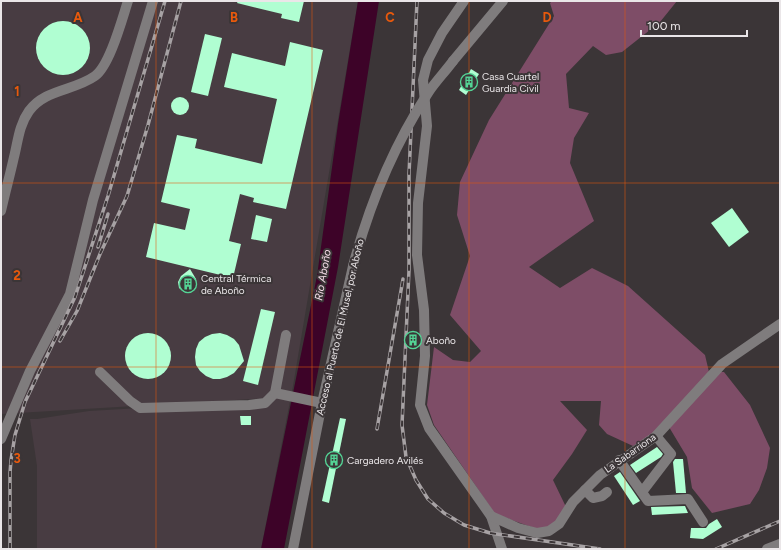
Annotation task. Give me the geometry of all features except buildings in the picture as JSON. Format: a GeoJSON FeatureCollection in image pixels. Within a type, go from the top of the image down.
{"type":"FeatureCollection","features":[{"type":"Feature","properties":{"kind":"street"},"geometry":{"type":"LineString","coordinates":[[1,211],[19,129],[28,111],[38,100],[56,91],[78,85],[96,75],[107,59],[116,39],[128,1]]}},
{"type":"Feature","properties":{"kind":"street"},"geometry":{"type":"LineString","coordinates":[[1,439],[30,371],[70,294],[94,200],[153,1]]}},
{"type":"Feature","properties":{"kind":"street"},"geometry":{"type":"LineString","coordinates":[[464,1],[442,33],[428,60],[423,80],[427,126],[418,203],[417,255],[424,310],[425,356],[420,405],[429,428],[490,516],[502,549]]}},
{"type":"Feature","properties":{"kind":"street","name":"Acceso al Puerto de El Musel, por Aboño"},"geometry":{"type":"LineString","coordinates":[[293,549],[319,403],[363,230],[402,139],[429,92],[503,1]]}},
{"type":"Feature","properties":{"kind":"street","name":"La Sabarriona"},"geometry":{"type":"LineString","coordinates":[[490,516],[518,528],[537,533],[549,531],[559,524],[573,502],[600,475],[619,460],[656,436],[722,364],[780,324]]}},
{"type":"Feature","properties":{"kind":"street"},"geometry":{"type":"LineString","coordinates":[[100,372],[130,401],[140,408],[249,405],[265,403],[275,392],[286,335]]}},
{"type":"Feature","properties":{"kind":"street"},"geometry":{"type":"LineString","coordinates":[[275,392],[319,403]]}},
{"type":"Feature","properties":{"kind":"street"},"geometry":{"type":"LineString","coordinates":[[642,492],[671,454],[656,436]]}},
{"type":"Feature","properties":{"kind":"street"},"geometry":{"type":"LineString","coordinates":[[619,460],[648,501],[688,499],[703,522]]}},
{"type":"Feature","properties":{"kind":"street"},"geometry":{"type":"LineString","coordinates":[[585,490],[593,498],[602,496],[607,492]]}},
{"type":"Feature","properties":{"kind":"street"},"geometry":{"type":"LineString","coordinates":[[767,549],[780,544]]}},
{"type":"Feature","properties":{"kind":"shaded area","name":"Central Térmica de Aboño"},"geometry":{"type":"Polygon","coordinates":[[[1,1],[358,1],[293,386],[261,549],[37,549],[37,466],[30,419],[89,411],[249,405],[270,398],[1,414],[1,1]]]}},
{"type":"Feature","properties":{"kind":"shaded area"},"geometry":{"type":"Polygon","coordinates":[[[552,1],[677,1],[660,22],[622,52],[606,55],[593,46],[566,74],[569,108],[589,113],[574,138],[570,163],[594,221],[529,267],[560,288],[592,268],[628,286],[705,355],[709,372],[653,433],[633,446],[607,434],[599,425],[601,401],[560,401],[587,430],[553,480],[566,507],[556,522],[547,529],[537,529],[495,514],[434,425],[427,405],[434,347],[453,360],[470,362],[481,351],[450,315],[470,256],[457,215],[460,182],[489,120],[554,16],[550,3],[552,1]]]}},
{"type":"Feature","properties":{"kind":"shaded area"},"geometry":{"type":"Polygon","coordinates":[[[719,372],[724,372],[750,405],[770,448],[767,468],[759,490],[750,504],[712,513],[692,488],[687,457],[669,427],[719,372]]]}},
{"type":"Feature","properties":{"kind":"water","name":"Rio Aboño"},"geometry":{"type":"Polygon","coordinates":[[[358,1],[379,1],[338,267],[284,549],[261,549],[317,276],[338,124],[358,1]]]}},
{"type":"Feature","properties":{"kind":"railway"},"geometry":{"type":"LineString","coordinates":[[10,549],[10,473],[15,435],[25,402],[75,297],[108,196],[165,1]]}},
{"type":"Feature","properties":{"kind":"railway"},"geometry":{"type":"LineString","coordinates":[[60,341],[77,311],[100,254],[127,196],[148,125],[181,1]]}},
{"type":"Feature","properties":{"kind":"railway"},"geometry":{"type":"LineString","coordinates":[[417,1],[409,174],[409,270],[402,425],[406,457],[416,480],[428,499],[444,513],[464,525],[490,533],[600,549]]}},
{"type":"Feature","properties":{"kind":"railway"},"geometry":{"type":"LineString","coordinates":[[98,247],[108,214]]}},
{"type":"Feature","properties":{"kind":"railway"},"geometry":{"type":"LineString","coordinates":[[377,429],[403,279]]}},
{"type":"Feature","properties":{"kind":"railway"},"geometry":{"type":"LineString","coordinates":[[716,549],[780,521]]}},
{"type":"Feature","properties":{"kind":"place","name":"Casa Cuartel Guardia Civil"},"geometry":{"type":"Point","coordinates":[469,82]}},
{"type":"Feature","properties":{"kind":"place","name":"Central Térmica de Aboño"},"geometry":{"type":"Point","coordinates":[188,284]}},
{"type":"Feature","properties":{"kind":"place","name":"Aboño"},"geometry":{"type":"Point","coordinates":[413,340]}},
{"type":"Feature","properties":{"kind":"place","name":"Cargadero Avilés"},"geometry":{"type":"Point","coordinates":[334,460]}}]}
